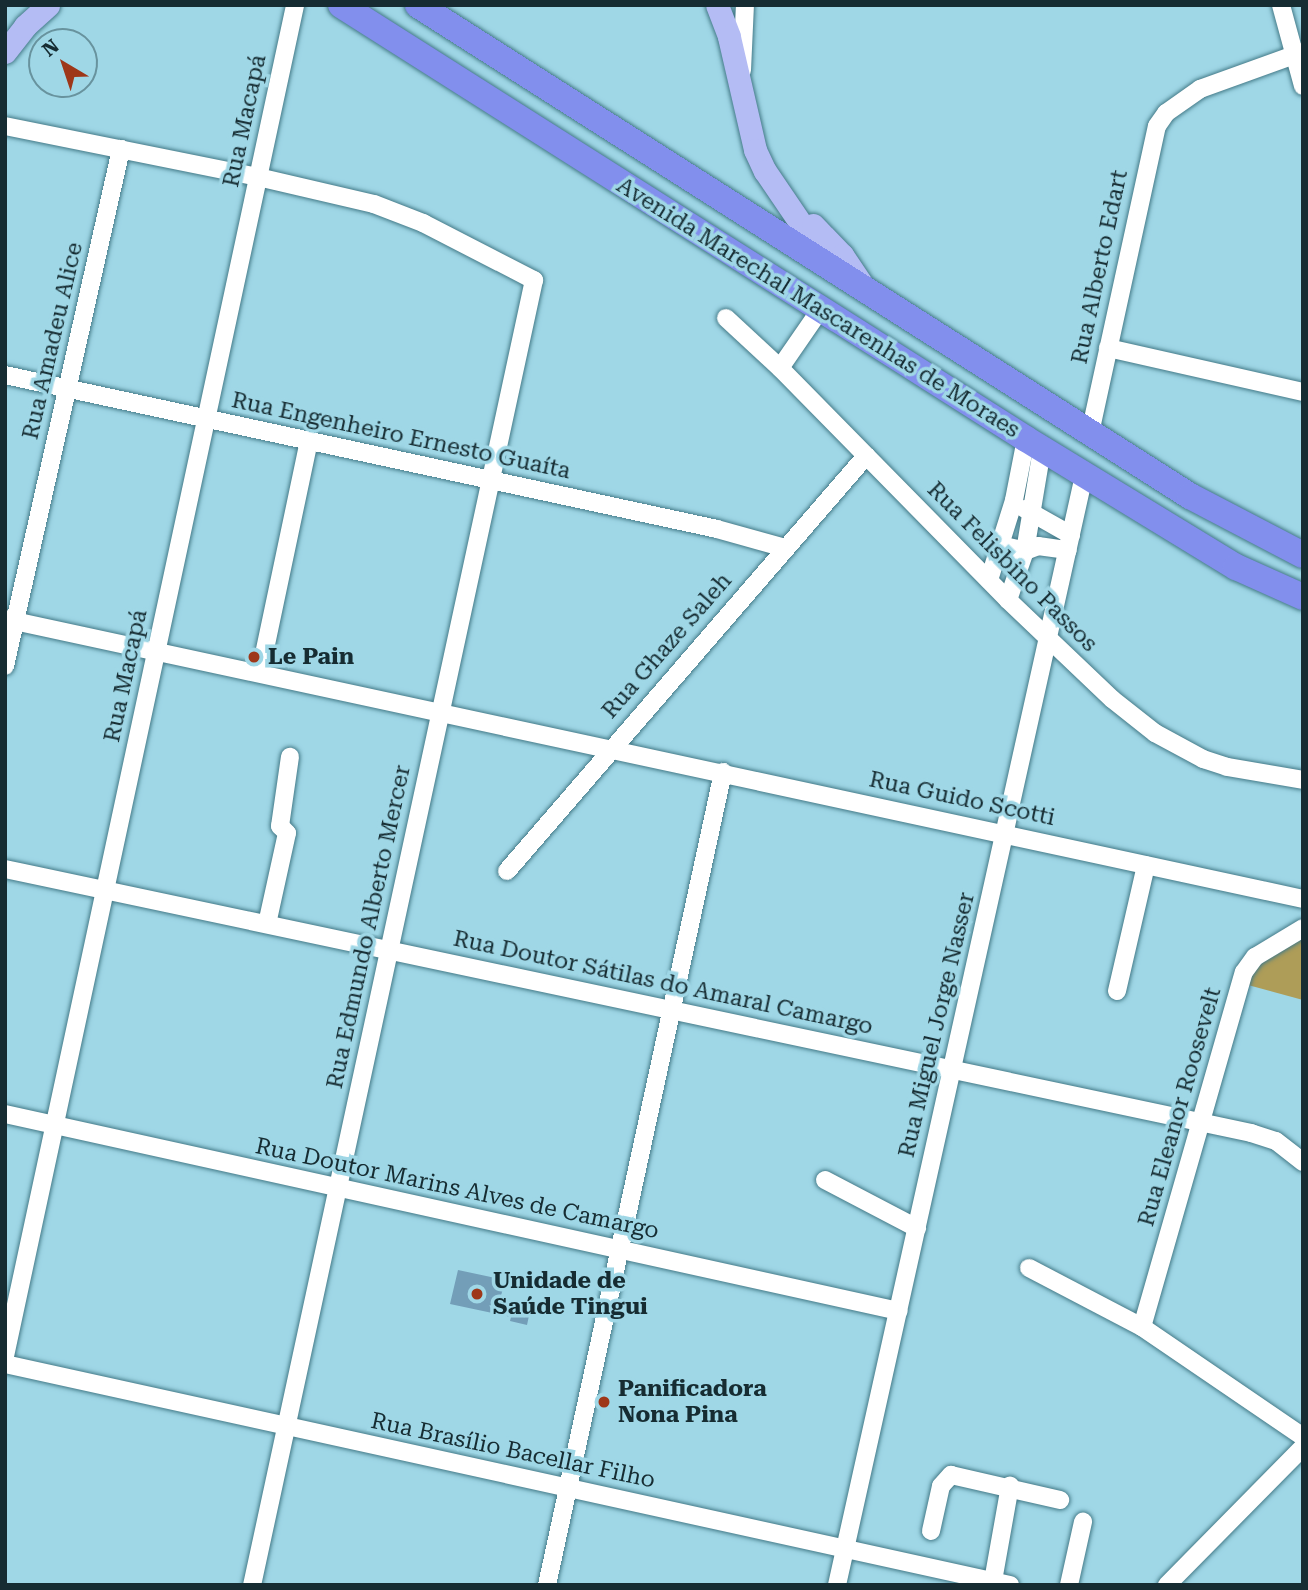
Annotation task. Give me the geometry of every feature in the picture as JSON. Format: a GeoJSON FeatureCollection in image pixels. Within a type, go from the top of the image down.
{"type":"FeatureCollection","features":[{"type":"Feature","properties":{"kind":"highway","name":"Avenida Marechal Mascarenhas de Moraes"},"geometry":{"type":"LineString","coordinates":[[341,5],[1084,475],[1236,567],[1303,597]]}},
{"type":"Feature","properties":{"kind":"highway","name":"Avenida Marechal Mascarenhas de Moraes"},"geometry":{"type":"LineString","coordinates":[[418,5],[1081,428],[1191,496],[1303,555]]}},
{"type":"Feature","properties":{"kind":"highway"},"geometry":{"type":"LineString","coordinates":[[669,214],[678,200],[691,191],[711,194]]}},
{"type":"Feature","properties":{"kind":"highway"},"geometry":{"type":"LineString","coordinates":[[832,271],[882,349]]}},
{"type":"Feature","properties":{"kind":"highway"},"geometry":{"type":"LineString","coordinates":[[1081,428],[1084,475]]}},
{"type":"Feature","properties":{"kind":"highway"},"geometry":{"type":"LineString","coordinates":[[1161,522],[1184,507],[1191,496]]}},
{"type":"Feature","properties":{"kind":"main road"},"geometry":{"type":"LineString","coordinates":[[9,42],[48,5]]}},
{"type":"Feature","properties":{"kind":"main road"},"geometry":{"type":"LineString","coordinates":[[717,5],[741,88],[755,150],[770,180],[794,210],[832,271]]}},
{"type":"Feature","properties":{"kind":"main road"},"geometry":{"type":"LineString","coordinates":[[794,210],[831,241],[867,293]]}},
{"type":"Feature","properties":{"kind":"street","name":"Rua Macapá"},"geometry":{"type":"LineString","coordinates":[[5,1356],[295,5]]}},
{"type":"Feature","properties":{"kind":"street"},"geometry":{"type":"LineString","coordinates":[[741,88],[745,5]]}},
{"type":"Feature","properties":{"kind":"street"},"geometry":{"type":"LineString","coordinates":[[1281,5],[1298,53],[1303,86]]}},
{"type":"Feature","properties":{"kind":"street","name":"Rua Alberto Edart"},"geometry":{"type":"LineString","coordinates":[[1081,428],[1108,348],[1152,140],[1166,113],[1184,99],[1215,82],[1298,53]]}},
{"type":"Feature","properties":{"kind":"street"},"geometry":{"type":"LineString","coordinates":[[5,126],[258,177]]}},
{"type":"Feature","properties":{"kind":"street","name":"Rua Amadeu Alice"},"geometry":{"type":"LineString","coordinates":[[5,666],[10,620],[67,388],[121,149]]}},
{"type":"Feature","properties":{"kind":"street","name":"Rua Edmundo Alberto Mercer"},"geometry":{"type":"LineString","coordinates":[[252,1585],[534,280],[400,213],[258,177]]}},
{"type":"Feature","properties":{"kind":"street"},"geometry":{"type":"LineString","coordinates":[[780,368],[820,310]]}},
{"type":"Feature","properties":{"kind":"street","name":"Rua Felisbino Passos"},"geometry":{"type":"LineString","coordinates":[[726,318],[780,368],[1008,600],[1133,718],[1178,747],[1227,767],[1303,780]]}},
{"type":"Feature","properties":{"kind":"street"},"geometry":{"type":"LineString","coordinates":[[1108,348],[1303,391]]}},
{"type":"Feature","properties":{"kind":"street","name":"Rua Engenheiro Ernesto Guaíta"},"geometry":{"type":"LineString","coordinates":[[5,375],[717,529],[785,548]]}},
{"type":"Feature","properties":{"kind":"street"},"geometry":{"type":"LineString","coordinates":[[260,673],[309,441]]}},
{"type":"Feature","properties":{"kind":"street"},"geometry":{"type":"LineString","coordinates":[[989,580],[1034,444]]}},
{"type":"Feature","properties":{"kind":"street"},"geometry":{"type":"LineString","coordinates":[[1008,600],[1025,551],[1032,514],[1034,444]]}},
{"type":"Feature","properties":{"kind":"street","name":"Rua Ghaze Saleh"},"geometry":{"type":"LineString","coordinates":[[507,871],[866,456]]}},
{"type":"Feature","properties":{"kind":"street","name":"Rua Miguel Jorge Nasser"},"geometry":{"type":"LineString","coordinates":[[837,1585],[1084,475]]}},
{"type":"Feature","properties":{"kind":"street"},"geometry":{"type":"LineString","coordinates":[[1014,500],[1069,543]]}},
{"type":"Feature","properties":{"kind":"street"},"geometry":{"type":"LineString","coordinates":[[1000,545],[1025,551],[1038,546],[1069,543]]}},
{"type":"Feature","properties":{"kind":"street","name":"Rua Guido Scotti"},"geometry":{"type":"LineString","coordinates":[[10,620],[612,747],[1303,899]]}},
{"type":"Feature","properties":{"kind":"street"},"geometry":{"type":"LineString","coordinates":[[267,924],[287,833],[280,826],[290,757]]}},
{"type":"Feature","properties":{"kind":"street"},"geometry":{"type":"LineString","coordinates":[[547,1585],[723,772]]}},
{"type":"Feature","properties":{"kind":"street"},"geometry":{"type":"LineString","coordinates":[[1117,990],[1146,865]]}},
{"type":"Feature","properties":{"kind":"street","name":"Rua Doutor Sátilas do Amaral Camargo"},"geometry":{"type":"LineString","coordinates":[[5,869],[1265,1136],[1285,1147],[1303,1162]]}},
{"type":"Feature","properties":{"kind":"street","name":"Rua Eleanor Roosevelt"},"geometry":{"type":"LineString","coordinates":[[1142,1327],[1249,962],[1303,928]]}},
{"type":"Feature","properties":{"kind":"street","name":"Rua Doutor Marins Alves de Camargo"},"geometry":{"type":"LineString","coordinates":[[5,1114],[898,1311]]}},
{"type":"Feature","properties":{"kind":"street"},"geometry":{"type":"LineString","coordinates":[[825,1180],[917,1228]]}},
{"type":"Feature","properties":{"kind":"street"},"geometry":{"type":"LineString","coordinates":[[1030,1268],[1142,1327],[1303,1437]]}},
{"type":"Feature","properties":{"kind":"street","name":"Rua Brasílio Bacellar Filho"},"geometry":{"type":"LineString","coordinates":[[5,1364],[993,1582]]}},
{"type":"Feature","properties":{"kind":"street"},"geometry":{"type":"LineString","coordinates":[[1167,1585],[1303,1447]]}},
{"type":"Feature","properties":{"kind":"street"},"geometry":{"type":"LineString","coordinates":[[931,1531],[941,1486],[951,1475],[1010,1486],[1060,1500]]}},
{"type":"Feature","properties":{"kind":"street"},"geometry":{"type":"LineString","coordinates":[[993,1582],[1010,1486]]}},
{"type":"Feature","properties":{"kind":"street"},"geometry":{"type":"LineString","coordinates":[[1069,1585],[1083,1522]]}},
{"type":"Feature","properties":{"kind":"shaded area"},"geometry":{"type":"Polygon","coordinates":[[[1303,937],[1303,1000],[1248,985],[1251,974],[1262,961],[1303,937]]]}},
{"type":"Feature","properties":{"kind":"building","name":"Unidade de Saúde Tingui"},"geometry":{"type":"Polygon","coordinates":[[[458,1270],[505,1280],[499,1304],[530,1311],[527,1325],[510,1321],[511,1317],[450,1304],[458,1270]]]}},
{"type":"Feature","properties":{"kind":"place","name":"Le Pain"},"geometry":{"type":"Point","coordinates":[254,657]}},
{"type":"Feature","properties":{"kind":"place","name":"Unidade de Saúde Tingui"},"geometry":{"type":"Point","coordinates":[477,1294]}},
{"type":"Feature","properties":{"kind":"place","name":"Panificadora Nona Pina"},"geometry":{"type":"Point","coordinates":[604,1402]}}]}
